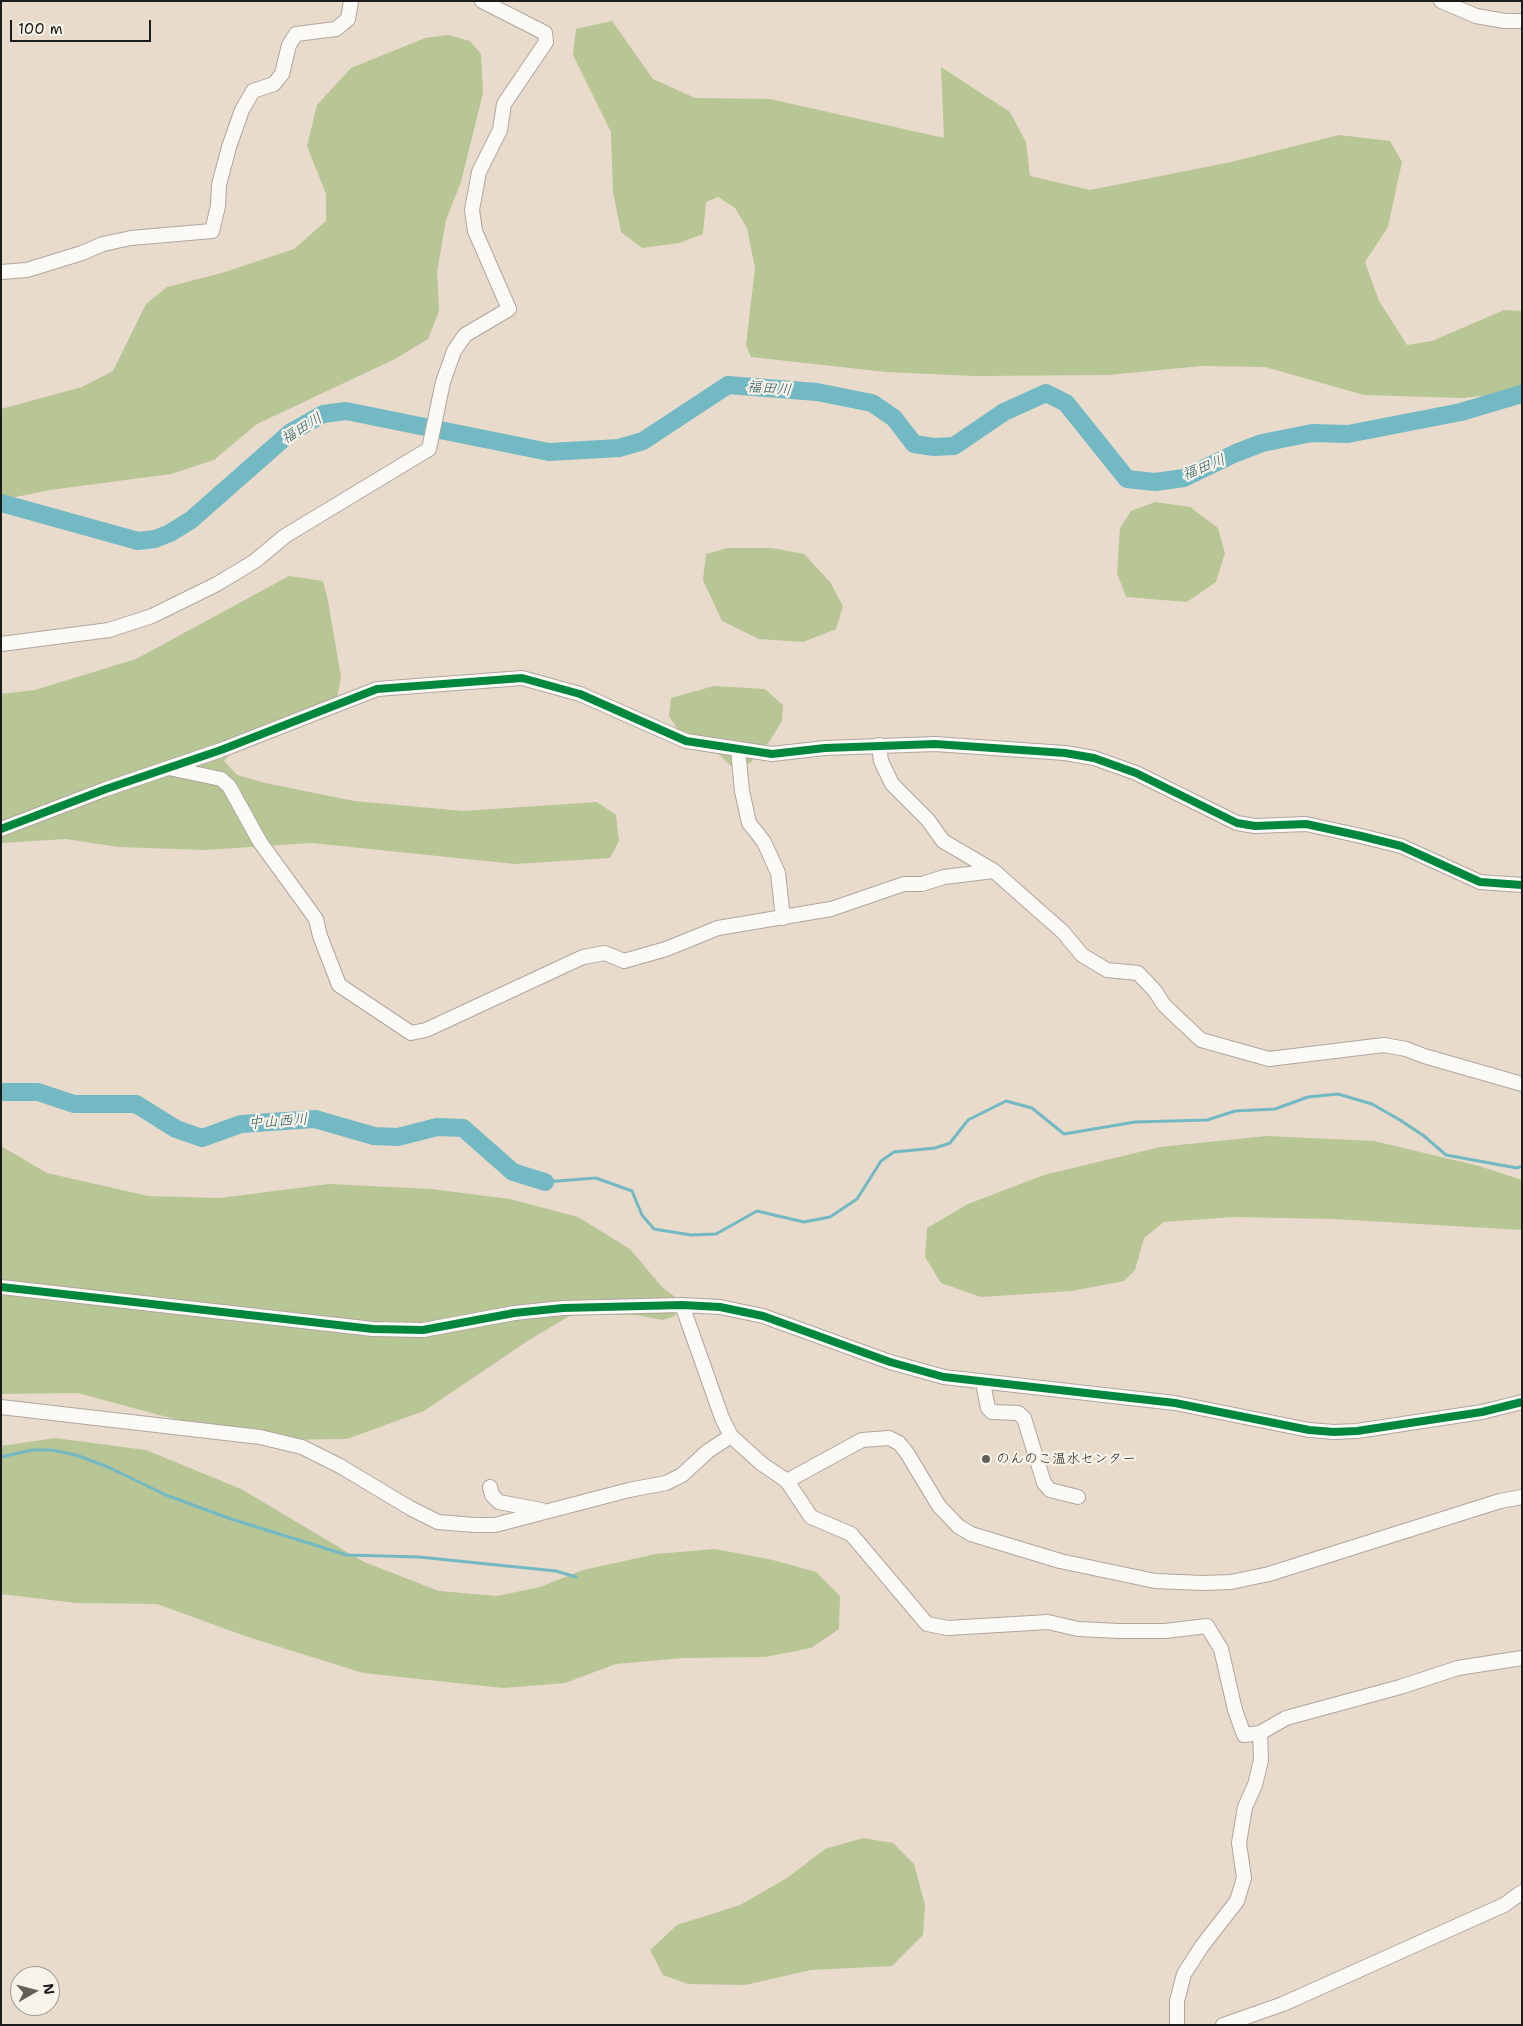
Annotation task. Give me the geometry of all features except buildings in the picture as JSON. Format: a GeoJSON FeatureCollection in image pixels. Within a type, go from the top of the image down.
{"type":"FeatureCollection","features":[{"type":"Feature","properties":{"kind":"street"},"geometry":{"type":"LineString","coordinates":[[1,272],[27,270],[82,253],[103,244],[132,238],[212,231],[218,206],[219,185],[229,147],[242,110],[253,91],[274,84],[282,74],[289,45],[296,34],[336,29],[348,19],[351,1]]}},
{"type":"Feature","properties":{"kind":"street"},"geometry":{"type":"LineString","coordinates":[[1,644],[109,630],[152,616],[217,584],[256,561],[285,536],[429,449],[443,382],[454,351],[465,335],[509,309],[475,231],[472,210],[479,172],[500,130],[504,104],[546,42],[545,33],[482,1]]}},
{"type":"Feature","properties":{"kind":"street"},"geometry":{"type":"LineString","coordinates":[[1441,1],[1476,16],[1522,22]]}},
{"type":"Feature","properties":{"kind":"street"},"geometry":{"type":"LineString","coordinates":[[1,829],[106,789],[310,717],[377,689],[522,678],[580,694],[686,741],[772,754],[825,748],[934,744],[1065,753],[1094,758],[1136,772],[1211,812],[1237,823],[1255,826],[1306,824],[1401,846],[1480,882],[1522,885]]}},
{"type":"Feature","properties":{"kind":"street"},"geometry":{"type":"LineString","coordinates":[[879,745],[881,761],[892,784],[928,820],[943,841],[994,872],[1063,932],[1082,955],[1107,970],[1138,973],[1155,991],[1164,1005],[1201,1040],[1269,1059],[1384,1045],[1406,1049],[1424,1056],[1522,1084]]}},
{"type":"Feature","properties":{"kind":"street"},"geometry":{"type":"LineString","coordinates":[[738,749],[742,791],[749,823],[764,842],[778,873],[783,918]]}},
{"type":"Feature","properties":{"kind":"street"},"geometry":{"type":"LineString","coordinates":[[168,768],[221,779],[229,786],[260,842],[316,919],[320,936],[339,985],[411,1033],[426,1030],[583,957],[605,953],[624,961],[666,949],[718,928],[831,909],[904,884],[922,884],[944,877],[994,872]]}},
{"type":"Feature","properties":{"kind":"street"},"geometry":{"type":"LineString","coordinates":[[1,1287],[372,1329],[422,1330],[514,1313],[563,1308],[682,1305],[720,1307],[764,1316],[912,1370],[983,1382],[1175,1404],[1309,1430],[1334,1432],[1356,1431],[1482,1412],[1522,1402]]}},
{"type":"Feature","properties":{"kind":"street"},"geometry":{"type":"LineString","coordinates":[[682,1305],[722,1418],[732,1436],[762,1464],[787,1481],[810,1517],[851,1534],[927,1624],[948,1628],[1048,1622],[1078,1629],[1119,1631],[1165,1631],[1207,1626],[1221,1649],[1235,1710],[1244,1735],[1260,1733],[1286,1718],[1400,1687],[1458,1668],[1522,1658]]}},
{"type":"Feature","properties":{"kind":"street"},"geometry":{"type":"LineString","coordinates":[[983,1382],[988,1408],[992,1412],[1018,1413],[1024,1418],[1050,1490],[1078,1497]]}},
{"type":"Feature","properties":{"kind":"street"},"geometry":{"type":"LineString","coordinates":[[1,1407],[260,1437],[293,1445],[340,1466],[410,1508],[438,1522],[495,1525],[629,1490],[666,1483],[682,1475],[708,1451],[732,1436]]}},
{"type":"Feature","properties":{"kind":"street"},"geometry":{"type":"LineString","coordinates":[[787,1481],[862,1440],[889,1438],[899,1443],[907,1453],[939,1506],[958,1526],[971,1534],[1060,1561],[1155,1580],[1203,1583],[1231,1582],[1268,1574],[1500,1501],[1522,1497]]}},
{"type":"Feature","properties":{"kind":"street"},"geometry":{"type":"LineString","coordinates":[[490,1487],[492,1495],[499,1502],[549,1511]]}},
{"type":"Feature","properties":{"kind":"street"},"geometry":{"type":"LineString","coordinates":[[1177,2025],[1177,2000],[1184,1974],[1202,1946],[1237,1901],[1244,1878],[1239,1843],[1245,1806],[1255,1786],[1261,1760],[1260,1733]]}},
{"type":"Feature","properties":{"kind":"street"},"geometry":{"type":"LineString","coordinates":[[1223,2025],[1283,2004],[1504,1905],[1522,1892]]}},
{"type":"Feature","properties":{"kind":"green space"},"geometry":{"type":"Polygon","coordinates":[[[612,21],[653,79],[695,98],[770,99],[944,138],[941,67],[1010,112],[1026,142],[1030,176],[1090,190],[1231,162],[1339,135],[1390,141],[1402,162],[1388,227],[1365,262],[1379,301],[1407,345],[1432,341],[1504,310],[1522,311],[1522,392],[1462,398],[1364,395],[1265,367],[1202,366],[1108,375],[975,376],[886,372],[751,357],[746,345],[755,268],[747,228],[735,208],[718,197],[706,202],[703,234],[679,243],[642,248],[621,232],[613,192],[611,132],[573,55],[576,29],[612,21]]]}},
{"type":"Feature","properties":{"kind":"green space"},"geometry":{"type":"Polygon","coordinates":[[[448,35],[470,41],[481,54],[483,93],[461,182],[446,220],[437,272],[439,311],[428,339],[395,359],[257,424],[214,460],[171,474],[50,490],[1,500],[1,409],[82,387],[113,371],[146,304],[167,287],[222,273],[294,249],[326,221],[326,194],[307,146],[317,105],[351,68],[425,38],[448,35]]]}},
{"type":"Feature","properties":{"kind":"green space"},"geometry":{"type":"Polygon","coordinates":[[[1155,502],[1190,507],[1218,528],[1225,553],[1216,582],[1187,602],[1126,597],[1117,573],[1120,528],[1131,511],[1155,502]]]}},
{"type":"Feature","properties":{"kind":"green space"},"geometry":{"type":"Polygon","coordinates":[[[728,548],[772,548],[804,554],[830,582],[843,606],[836,629],[803,642],[759,639],[722,621],[703,580],[706,554],[728,548]]]}},
{"type":"Feature","properties":{"kind":"green space"},"geometry":{"type":"Polygon","coordinates":[[[289,576],[323,581],[341,677],[336,705],[239,744],[224,761],[237,775],[265,783],[354,801],[463,811],[597,802],[616,815],[619,841],[610,858],[515,864],[312,843],[205,850],[118,847],[66,839],[1,843],[1,694],[35,690],[136,659],[289,576]]]}},
{"type":"Feature","properties":{"kind":"green space"},"geometry":{"type":"Polygon","coordinates":[[[714,686],[765,689],[783,705],[782,721],[769,742],[750,763],[731,766],[716,752],[678,730],[669,716],[671,698],[714,686]]]}},
{"type":"Feature","properties":{"kind":"green space"},"geometry":{"type":"Polygon","coordinates":[[[1266,1136],[1374,1141],[1479,1166],[1522,1180],[1522,1230],[1334,1219],[1233,1217],[1164,1222],[1144,1238],[1135,1270],[1124,1281],[1072,1291],[981,1297],[941,1283],[925,1257],[927,1228],[968,1204],[1044,1175],[1160,1147],[1266,1136]]]}},
{"type":"Feature","properties":{"kind":"green space"},"geometry":{"type":"Polygon","coordinates":[[[1,1146],[47,1173],[148,1196],[220,1198],[329,1184],[431,1189],[510,1199],[578,1217],[630,1249],[662,1287],[679,1300],[675,1316],[663,1320],[636,1315],[573,1314],[529,1340],[424,1411],[347,1439],[267,1440],[159,1415],[78,1393],[1,1394],[1,1146]]]}},
{"type":"Feature","properties":{"kind":"green space"},"geometry":{"type":"Polygon","coordinates":[[[55,1438],[146,1450],[241,1489],[364,1562],[439,1591],[497,1596],[540,1587],[583,1570],[656,1554],[715,1549],[773,1560],[816,1572],[840,1596],[839,1629],[811,1648],[765,1657],[684,1658],[616,1664],[565,1683],[503,1688],[363,1673],[248,1637],[157,1604],[76,1603],[1,1594],[1,1446],[55,1438]]]}},
{"type":"Feature","properties":{"kind":"green space"},"geometry":{"type":"Polygon","coordinates":[[[863,1838],[893,1843],[914,1864],[925,1905],[923,1935],[892,1966],[811,1970],[745,1985],[688,1984],[663,1975],[650,1950],[677,1925],[740,1905],[787,1878],[825,1849],[863,1838]]]}},
{"type":"Feature","properties":{"kind":"waterway","name":"福田川"},"geometry":{"type":"LineString","coordinates":[[1,503],[138,541],[155,539],[170,533],[191,520],[291,432],[323,414],[346,411],[549,452],[619,448],[643,441],[728,385],[817,392],[872,403],[894,418],[914,444],[934,447],[954,446],[1004,412],[1046,393],[1066,403],[1127,479],[1155,482],[1184,478],[1236,453],[1262,443],[1312,433],[1348,434],[1461,412],[1522,394]]}},
{"type":"Feature","properties":{"kind":"waterway","name":"中山西川"},"geometry":{"type":"LineString","coordinates":[[1,1092],[38,1092],[74,1104],[136,1104],[176,1129],[202,1138],[241,1124],[315,1119],[374,1136],[398,1137],[437,1127],[463,1128],[513,1172],[545,1182]]}},
{"type":"Feature","properties":{"kind":"waterway"},"geometry":{"type":"LineString","coordinates":[[545,1182],[596,1178],[632,1191],[642,1215],[654,1229],[691,1235],[716,1234],[757,1211],[804,1222],[830,1217],[857,1199],[881,1161],[894,1152],[935,1148],[950,1143],[968,1120],[1006,1101],[1032,1108],[1064,1134],[1135,1122],[1207,1120],[1235,1111],[1275,1109],[1308,1097],[1338,1094],[1372,1104],[1424,1136],[1446,1155],[1517,1168],[1522,1166]]}},
{"type":"Feature","properties":{"kind":"waterway"},"geometry":{"type":"LineString","coordinates":[[1,1457],[32,1450],[52,1450],[76,1455],[108,1467],[166,1495],[231,1519],[347,1555],[419,1557],[556,1571],[576,1577]]}},
{"type":"Feature","properties":{"kind":"cycle path"},"geometry":{"type":"LineString","coordinates":[[1,829],[106,789],[221,750],[377,689],[522,678],[580,694],[686,741],[772,754],[825,748],[935,744],[1065,753],[1094,758],[1136,773],[1237,823],[1255,826],[1306,824],[1401,846],[1480,882],[1522,885]]}},
{"type":"Feature","properties":{"kind":"cycle path"},"geometry":{"type":"LineString","coordinates":[[1,1287],[373,1329],[423,1330],[514,1313],[563,1308],[682,1305],[720,1307],[763,1316],[890,1362],[944,1377],[1175,1403],[1309,1430],[1334,1432],[1357,1431],[1482,1412],[1522,1402]]}},
{"type":"Feature","properties":{"kind":"place","name":"のんのこ温水センター"},"geometry":{"type":"Point","coordinates":[986,1459]}}]}
